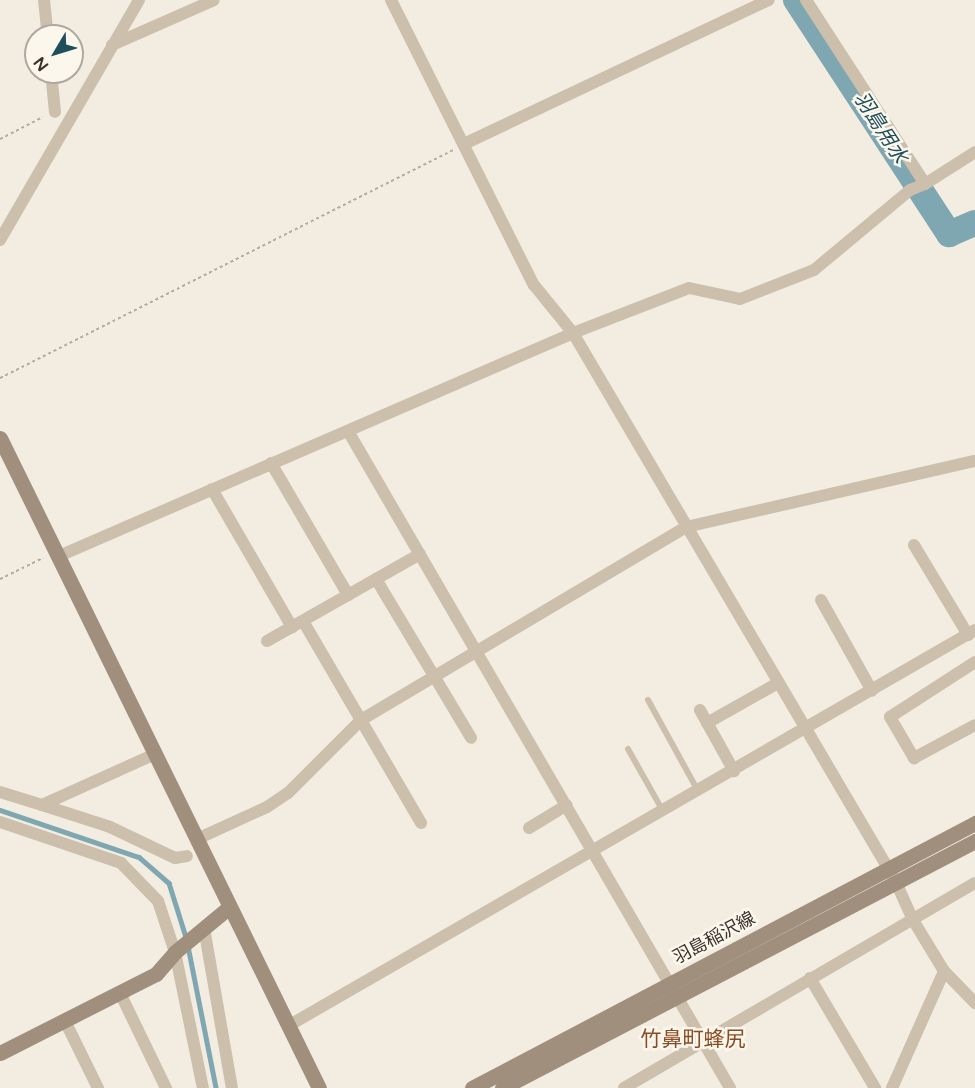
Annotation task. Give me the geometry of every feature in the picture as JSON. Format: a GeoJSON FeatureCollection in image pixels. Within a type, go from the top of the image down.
{"type":"FeatureCollection","features":[{"type":"Feature","properties":{"kind":"street"},"geometry":{"type":"LineString","coordinates":[[44,0],[47,24]]}},
{"type":"Feature","properties":{"kind":"street"},"geometry":{"type":"LineString","coordinates":[[0,240],[139,0]]}},
{"type":"Feature","properties":{"kind":"street"},"geometry":{"type":"LineString","coordinates":[[112,45],[214,0]]}},
{"type":"Feature","properties":{"kind":"street"},"geometry":{"type":"LineString","coordinates":[[391,0],[534,285],[573,333],[892,874],[913,920],[944,971],[975,1003]]}},
{"type":"Feature","properties":{"kind":"street"},"geometry":{"type":"LineString","coordinates":[[464,144],[770,0]]}},
{"type":"Feature","properties":{"kind":"street"},"geometry":{"type":"LineString","coordinates":[[806,0],[925,184]]}},
{"type":"Feature","properties":{"kind":"street"},"geometry":{"type":"LineString","coordinates":[[52,84],[55,112]]}},
{"type":"Feature","properties":{"kind":"street"},"geometry":{"type":"LineString","coordinates":[[58,554],[573,333],[689,288],[740,298],[814,270],[910,190],[925,184],[975,152]]}},
{"type":"Feature","properties":{"kind":"street"},"geometry":{"type":"LineString","coordinates":[[348,431],[676,989],[730,1088]]}},
{"type":"Feature","properties":{"kind":"street"},"geometry":{"type":"LineString","coordinates":[[0,438],[197,839],[228,908],[319,1088]]}},
{"type":"Feature","properties":{"kind":"street"},"geometry":{"type":"LineString","coordinates":[[197,839],[267,807],[288,793],[361,720],[686,527],[975,461]]}},
{"type":"Feature","properties":{"kind":"street"},"geometry":{"type":"LineString","coordinates":[[271,464],[348,595]]}},
{"type":"Feature","properties":{"kind":"street"},"geometry":{"type":"LineString","coordinates":[[212,489],[292,627]]}},
{"type":"Feature","properties":{"kind":"street"},"geometry":{"type":"LineString","coordinates":[[288,1026],[595,852],[971,633],[914,545]]}},
{"type":"Feature","properties":{"kind":"street"},"geometry":{"type":"LineString","coordinates":[[267,641],[420,554]]}},
{"type":"Feature","properties":{"kind":"street"},"geometry":{"type":"LineString","coordinates":[[375,579],[471,738]]}},
{"type":"Feature","properties":{"kind":"street"},"geometry":{"type":"LineString","coordinates":[[820,600],[872,691]]}},
{"type":"Feature","properties":{"kind":"street"},"geometry":{"type":"LineString","coordinates":[[303,621],[421,823]]}},
{"type":"Feature","properties":{"kind":"street"},"geometry":{"type":"LineString","coordinates":[[975,662],[890,717],[914,758],[975,725]]}},
{"type":"Feature","properties":{"kind":"street"},"geometry":{"type":"LineString","coordinates":[[707,723],[778,683]]}},
{"type":"Feature","properties":{"kind":"street"},"geometry":{"type":"LineString","coordinates":[[700,710],[734,771]]}},
{"type":"Feature","properties":{"kind":"street"},"geometry":{"type":"LineString","coordinates":[[42,805],[155,754]]}},
{"type":"Feature","properties":{"kind":"street"},"geometry":{"type":"LineString","coordinates":[[0,792],[110,827],[176,858],[187,856]]}},
{"type":"Feature","properties":{"kind":"street"},"geometry":{"type":"LineString","coordinates":[[529,828],[567,805]]}},
{"type":"Feature","properties":{"kind":"street"},"geometry":{"type":"LineString","coordinates":[[0,822],[121,863],[158,901],[188,941],[232,1088]]}},
{"type":"Feature","properties":{"kind":"street","name":"羽島稲沢線"},"geometry":{"type":"LineString","coordinates":[[502,1088],[676,989],[892,874],[975,823]]}},
{"type":"Feature","properties":{"kind":"street","name":"羽島稲沢線"},"geometry":{"type":"LineString","coordinates":[[892,874],[975,841]]}},
{"type":"Feature","properties":{"kind":"street"},"geometry":{"type":"LineString","coordinates":[[624,1088],[975,882]]}},
{"type":"Feature","properties":{"kind":"street"},"geometry":{"type":"LineString","coordinates":[[0,1053],[156,974],[188,941],[228,908]]}},
{"type":"Feature","properties":{"kind":"street"},"geometry":{"type":"LineString","coordinates":[[188,941],[203,1088]]}},
{"type":"Feature","properties":{"kind":"street"},"geometry":{"type":"LineString","coordinates":[[892,1088],[944,971]]}},
{"type":"Feature","properties":{"kind":"street"},"geometry":{"type":"LineString","coordinates":[[810,978],[875,1088]]}},
{"type":"Feature","properties":{"kind":"street","name":"羽島稲沢線"},"geometry":{"type":"LineString","coordinates":[[472,1088],[676,989]]}},
{"type":"Feature","properties":{"kind":"street"},"geometry":{"type":"LineString","coordinates":[[120,993],[166,1088]]}},
{"type":"Feature","properties":{"kind":"street"},"geometry":{"type":"LineString","coordinates":[[65,1021],[98,1088]]}},
{"type":"Feature","properties":{"kind":"lane"},"geometry":{"type":"LineString","coordinates":[[648,700],[699,792]]}},
{"type":"Feature","properties":{"kind":"lane"},"geometry":{"type":"LineString","coordinates":[[628,749],[663,812]]}},
{"type":"Feature","properties":{"kind":"path"},"geometry":{"type":"LineString","coordinates":[[0,139],[55,112]]}},
{"type":"Feature","properties":{"kind":"path"},"geometry":{"type":"LineString","coordinates":[[0,378],[464,144]]}},
{"type":"Feature","properties":{"kind":"path"},"geometry":{"type":"LineString","coordinates":[[0,579],[58,554]]}},
{"type":"Feature","properties":{"kind":"waterway","name":"羽島用水"},"geometry":{"type":"LineString","coordinates":[[796,0],[949,234],[975,223]]}},
{"type":"Feature","properties":{"kind":"waterway"},"geometry":{"type":"LineString","coordinates":[[0,810],[139,857],[169,883],[186,937]]}},
{"type":"Feature","properties":{"kind":"waterway"},"geometry":{"type":"LineString","coordinates":[[188,946],[216,1088]]}},
{"type":"Feature","properties":{"kind":"district","name":"竹鼻町蜂尻"},"geometry":{"type":"Point","coordinates":[693,1040]}}]}
